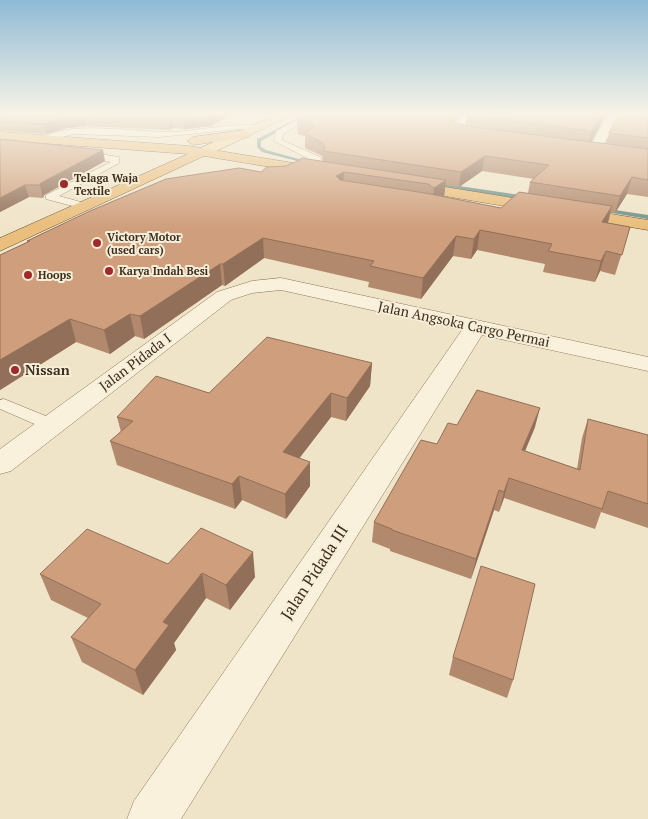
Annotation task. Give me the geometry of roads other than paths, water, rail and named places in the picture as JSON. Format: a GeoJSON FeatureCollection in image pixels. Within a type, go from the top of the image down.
{"type":"FeatureCollection","features":[{"type":"Feature","properties":{"kind":"highway"},"geometry":{"type":"LineString","coordinates":[[131,151],[146,162],[138,189]]}},
{"type":"Feature","properties":{"kind":"highway"},"geometry":{"type":"LineString","coordinates":[[168,151],[195,161],[284,172],[337,178],[311,170],[284,172],[224,170]]}},
{"type":"Feature","properties":{"kind":"highway"},"geometry":{"type":"LineString","coordinates":[[248,151],[284,172]]}},
{"type":"Feature","properties":{"kind":"highway"},"geometry":{"type":"LineString","coordinates":[[0,245],[115,193],[138,189],[195,161]]}},
{"type":"Feature","properties":{"kind":"highway"},"geometry":{"type":"LineString","coordinates":[[648,225],[395,187],[648,234]]}},
{"type":"Feature","properties":{"kind":"main road"},"geometry":{"type":"LineString","coordinates":[[195,161],[213,151]]}},
{"type":"Feature","properties":{"kind":"street"},"geometry":{"type":"LineString","coordinates":[[598,151],[612,153]]}},
{"type":"Feature","properties":{"kind":"street","name":"Jalan Angsoka Cargo Permai"},"geometry":{"type":"LineString","coordinates":[[281,284],[648,364]]}},
{"type":"Feature","properties":{"kind":"street","name":"Jalan Pidada I"},"geometry":{"type":"LineString","coordinates":[[0,464],[224,296],[241,288],[281,284]]}},
{"type":"Feature","properties":{"kind":"street","name":"Jalan Pidada III"},"geometry":{"type":"LineString","coordinates":[[152,819],[476,326]]}},
{"type":"Feature","properties":{"kind":"lane"},"geometry":{"type":"LineString","coordinates":[[299,151],[318,158],[319,163],[311,170]]}},
{"type":"Feature","properties":{"kind":"lane"},"geometry":{"type":"LineString","coordinates":[[74,153],[116,160],[115,163],[50,197],[84,206]]}},
{"type":"Feature","properties":{"kind":"lane"},"geometry":{"type":"LineString","coordinates":[[4,404],[52,425]]}},
{"type":"Feature","properties":{"kind":"waterway"},"geometry":{"type":"LineString","coordinates":[[265,151],[311,164]]}},
{"type":"Feature","properties":{"kind":"waterway"},"geometry":{"type":"LineString","coordinates":[[432,184],[526,198]]}},
{"type":"Feature","properties":{"kind":"waterway"},"geometry":{"type":"LineString","coordinates":[[602,210],[648,217]]}},
{"type":"Feature","properties":{"kind":"place","name":"Telaga Waja Textile"},"geometry":{"type":"Point","coordinates":[64,184]}},
{"type":"Feature","properties":{"kind":"place","name":"Victory Motor (used cars)"},"geometry":{"type":"Point","coordinates":[97,243]}},
{"type":"Feature","properties":{"kind":"place","name":"Karya Indah Besi"},"geometry":{"type":"Point","coordinates":[109,271]}},
{"type":"Feature","properties":{"kind":"place","name":"Hoops"},"geometry":{"type":"Point","coordinates":[28,275]}},
{"type":"Feature","properties":{"kind":"place","name":"Nissan"},"geometry":{"type":"Point","coordinates":[15,370]}}]}
